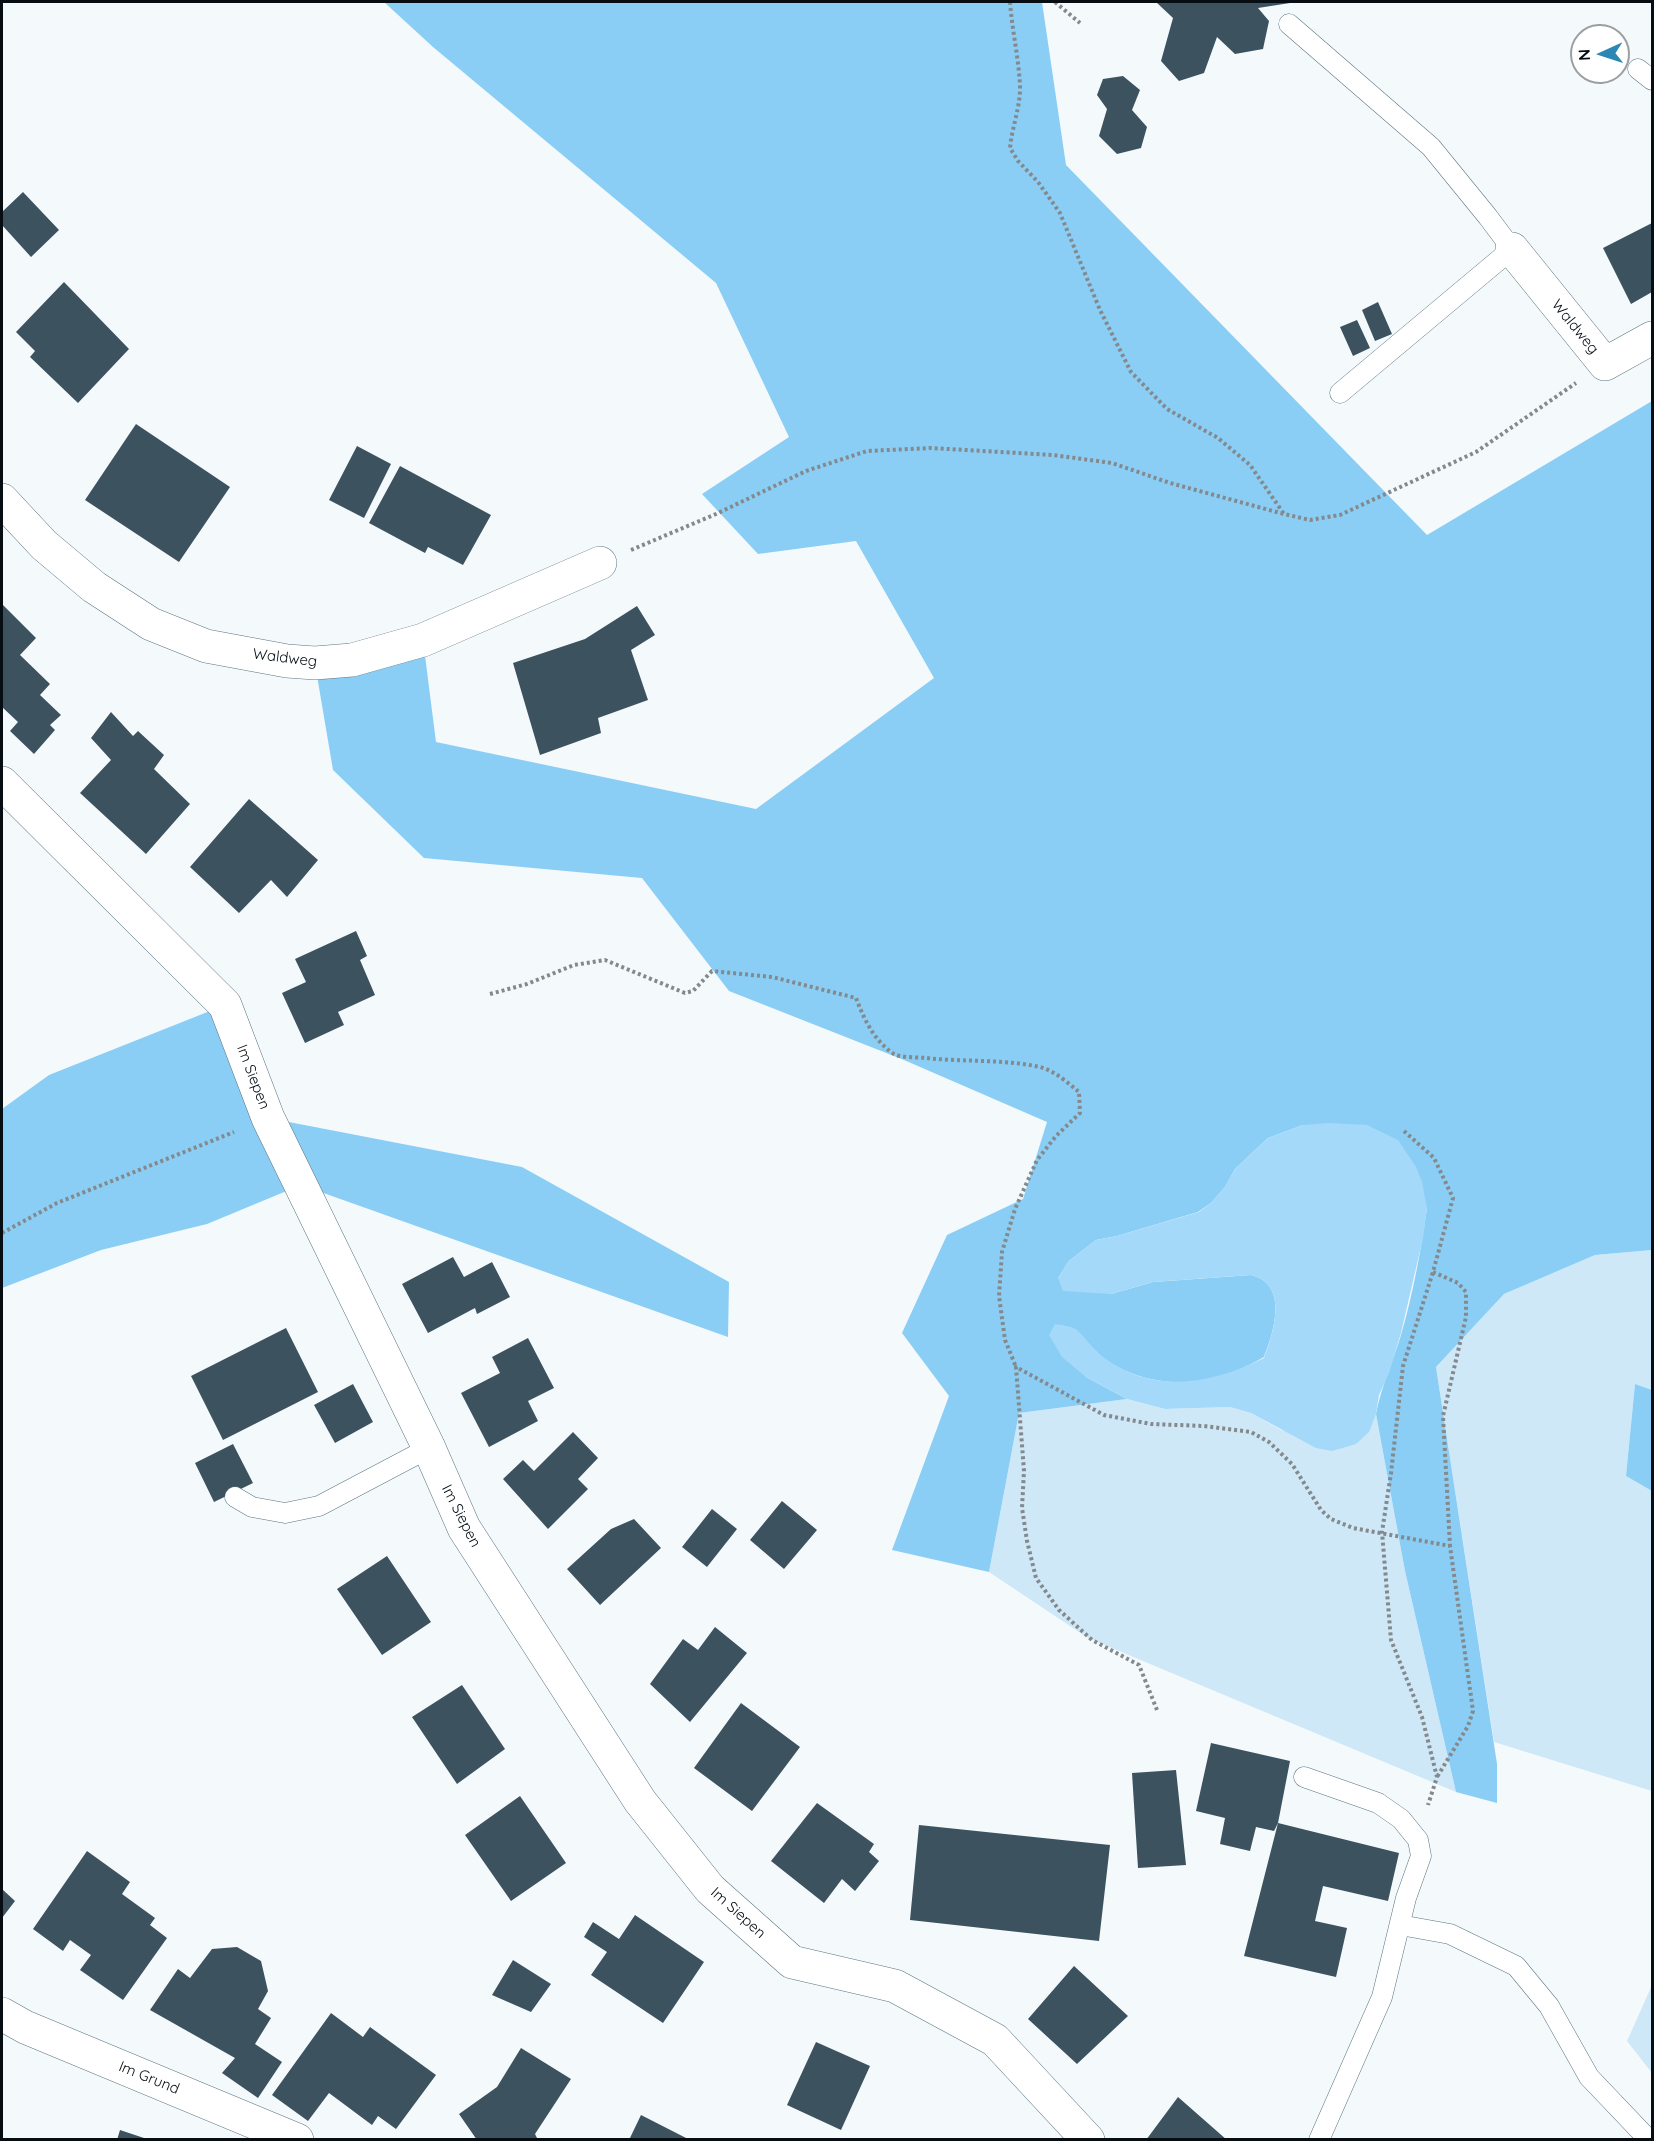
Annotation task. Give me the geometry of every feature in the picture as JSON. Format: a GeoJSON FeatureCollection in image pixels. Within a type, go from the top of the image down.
{"type":"FeatureCollection","features":[{"type":"Feature","properties":{"kind":"street","name":"Waldweg"},"geometry":{"type":"LineString","coordinates":[[1512,249],[1605,364],[1653,338]]}},
{"type":"Feature","properties":{"kind":"street","name":"Waldweg"},"geometry":{"type":"LineString","coordinates":[[2,500],[44,546],[94,587],[151,624],[206,646],[287,661],[315,663],[352,660],[423,640],[600,563]]}},
{"type":"Feature","properties":{"kind":"street","name":"Im Siepen"},"geometry":{"type":"LineString","coordinates":[[2,783],[225,1005],[268,1118],[429,1448],[464,1528],[640,1801],[710,1889],[792,1962],[895,1986],[995,2040],[1088,2139]]}},
{"type":"Feature","properties":{"kind":"street","name":"Im Grund"},"geometry":{"type":"LineString","coordinates":[[2,2014],[25,2027],[297,2139]]}},
{"type":"Feature","properties":{"kind":"lane"},"geometry":{"type":"LineString","coordinates":[[1289,24],[1431,147],[1512,249],[1340,393]]}},
{"type":"Feature","properties":{"kind":"lane"},"geometry":{"type":"LineString","coordinates":[[235,1497],[252,1507],[285,1513],[319,1506],[429,1448]]}},
{"type":"Feature","properties":{"kind":"lane"},"geometry":{"type":"LineString","coordinates":[[1304,1777],[1378,1803],[1401,1819],[1418,1840],[1421,1856],[1406,1898],[1382,1997],[1319,2139]]}},
{"type":"Feature","properties":{"kind":"lane"},"geometry":{"type":"LineString","coordinates":[[1400,1924],[1450,1934],[1515,1966],[1549,2006],[1589,2077],[1649,2139]]}},
{"type":"Feature","properties":{"kind":"path"},"geometry":{"type":"LineString","coordinates":[[1010,2],[1020,87],[1017,117],[1012,130],[1010,148],[1060,213],[1100,310],[1131,372],[1167,409],[1218,438],[1250,465],[1284,514]]}},
{"type":"Feature","properties":{"kind":"path"},"geometry":{"type":"LineString","coordinates":[[1055,2],[1080,22]]}},
{"type":"Feature","properties":{"kind":"path"},"geometry":{"type":"LineString","coordinates":[[600,563],[716,514],[806,471],[867,451],[931,448],[1053,455],[1112,463],[1170,483],[1284,514],[1310,519],[1340,515],[1476,452],[1605,364]]}},
{"type":"Feature","properties":{"kind":"path"},"geometry":{"type":"LineString","coordinates":[[490,994],[527,984],[574,965],[605,960],[685,993],[693,991],[712,971],[772,977],[856,998],[877,1040],[896,1055],[1042,1068],[1063,1079],[1079,1092],[1080,1113],[1056,1136],[1037,1160],[1015,1209],[1002,1252],[999,1296],[1005,1340],[1016,1366],[1024,1471],[1022,1508],[1036,1578],[1059,1610],[1092,1640],[1139,1665],[1157,1710]]}},
{"type":"Feature","properties":{"kind":"path"},"geometry":{"type":"LineString","coordinates":[[2,1233],[57,1203],[268,1118]]}},
{"type":"Feature","properties":{"kind":"path"},"geometry":{"type":"LineString","coordinates":[[1404,1131],[1434,1158],[1453,1198],[1433,1272],[1403,1366],[1382,1532],[1391,1640],[1422,1717],[1437,1777]]}},
{"type":"Feature","properties":{"kind":"path"},"geometry":{"type":"LineString","coordinates":[[1418,1840],[1437,1777],[1468,1726],[1473,1711],[1450,1546],[1443,1416],[1466,1317],[1466,1292],[1458,1283],[1433,1272]]}},
{"type":"Feature","properties":{"kind":"path"},"geometry":{"type":"LineString","coordinates":[[1016,1366],[1104,1414],[1151,1424],[1204,1426],[1251,1432],[1269,1442],[1292,1464],[1322,1510],[1331,1519],[1353,1528],[1450,1546]]}},
{"type":"Feature","properties":{"kind":"shaded area"},"geometry":{"type":"Polygon","coordinates":[[[384,2],[1042,2],[1066,165],[1427,535],[1652,401],[1652,1250],[1595,1255],[1504,1294],[1436,1367],[1497,1764],[1497,1803],[1456,1792],[1405,1571],[1376,1414],[1409,1304],[1427,1208],[1303,1125],[1268,1138],[1235,1169],[1225,1187],[1211,1203],[1198,1212],[1096,1240],[1069,1261],[1058,1278],[1111,1294],[1153,1282],[1251,1275],[1263,1280],[1270,1288],[1276,1310],[1272,1335],[1264,1357],[1237,1371],[1215,1378],[1195,1382],[1166,1382],[1138,1376],[1112,1364],[1075,1329],[1086,1377],[1127,1399],[1019,1413],[989,1572],[892,1550],[949,1396],[902,1333],[947,1235],[1023,1199],[1047,1122],[904,1060],[729,991],[642,878],[424,858],[333,770],[315,664],[423,640],[436,742],[756,809],[934,678],[856,541],[758,554],[702,494],[789,437],[716,283],[433,47],[384,2]]]}},
{"type":"Feature","properties":{"kind":"shaded area"},"geometry":{"type":"Polygon","coordinates":[[[225,1005],[268,1118],[522,1167],[729,1282],[728,1337],[301,1185],[207,1224],[101,1250],[2,1288],[2,1109],[49,1075],[225,1005]]]}},
{"type":"Feature","properties":{"kind":"shaded area"},"geometry":{"type":"Polygon","coordinates":[[[1329,1123],[1367,1125],[1398,1140],[1416,1167],[1422,1182],[1427,1208],[1423,1238],[1401,1333],[1389,1373],[1379,1395],[1376,1414],[1369,1432],[1356,1444],[1332,1451],[1316,1448],[1251,1413],[1230,1407],[1165,1409],[1127,1399],[1086,1377],[1062,1357],[1049,1335],[1055,1324],[1077,1330],[1099,1354],[1122,1369],[1142,1377],[1162,1381],[1203,1379],[1224,1374],[1264,1358],[1272,1335],[1276,1310],[1270,1288],[1263,1280],[1251,1275],[1153,1282],[1111,1294],[1063,1291],[1058,1278],[1069,1261],[1096,1240],[1199,1212],[1211,1203],[1225,1187],[1235,1169],[1268,1138],[1303,1125],[1329,1123]]]}},
{"type":"Feature","properties":{"kind":"shaded area"},"geometry":{"type":"Polygon","coordinates":[[[1652,1250],[1652,1390],[1635,1384],[1626,1476],[1652,1491],[1652,1791],[1494,1742],[1436,1367],[1504,1294],[1595,1255],[1652,1250]]]}},
{"type":"Feature","properties":{"kind":"shaded area"},"geometry":{"type":"Polygon","coordinates":[[[1635,1384],[1652,1390],[1652,1491],[1626,1476],[1635,1384]]]}},
{"type":"Feature","properties":{"kind":"shaded area"},"geometry":{"type":"Polygon","coordinates":[[[1127,1399],[1165,1409],[1230,1407],[1251,1413],[1281,1430],[1356,1444],[1376,1414],[1405,1571],[1456,1792],[1088,1638],[989,1572],[1019,1413],[1127,1399]]]}},
{"type":"Feature","properties":{"kind":"shaded area"},"geometry":{"type":"Polygon","coordinates":[[[1652,1985],[1652,2073],[1627,2041],[1652,1985]]]}},
{"type":"Feature","properties":{"kind":"building"},"geometry":{"type":"Polygon","coordinates":[[[1156,2],[1290,3],[1258,8],[1269,21],[1263,49],[1235,54],[1217,37],[1204,73],[1179,81],[1161,61],[1173,18],[1156,2]]]}},
{"type":"Feature","properties":{"kind":"building"},"geometry":{"type":"Polygon","coordinates":[[[1123,76],[1140,90],[1132,110],[1147,127],[1141,148],[1117,154],[1099,136],[1107,109],[1097,95],[1103,79],[1123,76]]]}},
{"type":"Feature","properties":{"kind":"building"},"geometry":{"type":"Polygon","coordinates":[[[23,192],[59,230],[31,257],[2,225],[2,212],[23,192]]]}},
{"type":"Feature","properties":{"kind":"building"},"geometry":{"type":"Polygon","coordinates":[[[1652,223],[1652,292],[1631,304],[1603,248],[1652,223]]]}},
{"type":"Feature","properties":{"kind":"building"},"geometry":{"type":"Polygon","coordinates":[[[64,282],[129,349],[78,403],[30,357],[35,351],[16,332],[64,282]]]}},
{"type":"Feature","properties":{"kind":"building"},"geometry":{"type":"Polygon","coordinates":[[[1378,302],[1392,334],[1375,341],[1362,310],[1378,302]]]}},
{"type":"Feature","properties":{"kind":"building"},"geometry":{"type":"Polygon","coordinates":[[[1357,320],[1370,348],[1353,356],[1340,327],[1357,320]]]}},
{"type":"Feature","properties":{"kind":"building"},"geometry":{"type":"Polygon","coordinates":[[[136,424],[230,487],[179,562],[85,500],[136,424]]]}},
{"type":"Feature","properties":{"kind":"building"},"geometry":{"type":"Polygon","coordinates":[[[357,446],[391,464],[364,518],[329,500],[357,446]]]}},
{"type":"Feature","properties":{"kind":"building"},"geometry":{"type":"Polygon","coordinates":[[[400,466],[491,515],[463,565],[428,547],[425,553],[369,523],[400,466]]]}},
{"type":"Feature","properties":{"kind":"building"},"geometry":{"type":"Polygon","coordinates":[[[2,604],[36,638],[20,655],[50,684],[40,695],[61,715],[50,725],[55,730],[34,754],[10,731],[18,722],[2,707],[2,604]]]}},
{"type":"Feature","properties":{"kind":"building"},"geometry":{"type":"Polygon","coordinates":[[[637,606],[655,635],[631,650],[648,700],[598,718],[601,733],[540,755],[513,663],[585,639],[637,606]]]}},
{"type":"Feature","properties":{"kind":"building"},"geometry":{"type":"Polygon","coordinates":[[[111,712],[133,736],[138,731],[164,755],[154,769],[190,804],[146,854],[80,793],[111,760],[91,738],[111,712]]]}},
{"type":"Feature","properties":{"kind":"building"},"geometry":{"type":"Polygon","coordinates":[[[249,799],[318,860],[287,897],[271,880],[239,913],[190,867],[249,799]]]}},
{"type":"Feature","properties":{"kind":"building"},"geometry":{"type":"Polygon","coordinates":[[[356,931],[367,956],[360,960],[375,995],[338,1012],[344,1025],[305,1043],[282,993],[306,982],[295,959],[356,931]]]}},
{"type":"Feature","properties":{"kind":"building"},"geometry":{"type":"Polygon","coordinates":[[[453,1257],[464,1277],[492,1262],[510,1297],[477,1314],[475,1308],[428,1333],[402,1284],[453,1257]]]}},
{"type":"Feature","properties":{"kind":"building"},"geometry":{"type":"Polygon","coordinates":[[[286,1328],[318,1392],[223,1440],[191,1376],[286,1328]]]}},
{"type":"Feature","properties":{"kind":"building"},"geometry":{"type":"Polygon","coordinates":[[[528,1338],[554,1388],[528,1401],[538,1421],[489,1447],[461,1393],[500,1373],[492,1357],[528,1338]]]}},
{"type":"Feature","properties":{"kind":"building"},"geometry":{"type":"Polygon","coordinates":[[[353,1384],[373,1422],[335,1443],[314,1405],[353,1384]]]}},
{"type":"Feature","properties":{"kind":"building"},"geometry":{"type":"Polygon","coordinates":[[[573,1432],[598,1458],[578,1479],[588,1489],[548,1529],[503,1479],[523,1460],[534,1471],[573,1432]]]}},
{"type":"Feature","properties":{"kind":"building"},"geometry":{"type":"Polygon","coordinates":[[[233,1444],[253,1483],[214,1502],[195,1463],[233,1444]]]}},
{"type":"Feature","properties":{"kind":"building"},"geometry":{"type":"Polygon","coordinates":[[[782,1501],[817,1530],[784,1569],[750,1540],[782,1501]]]}},
{"type":"Feature","properties":{"kind":"building"},"geometry":{"type":"Polygon","coordinates":[[[712,1509],[737,1529],[707,1567],[682,1547],[712,1509]]]}},
{"type":"Feature","properties":{"kind":"building"},"geometry":{"type":"Polygon","coordinates":[[[634,1519],[661,1548],[600,1605],[567,1569],[611,1529],[634,1519]]]}},
{"type":"Feature","properties":{"kind":"building"},"geometry":{"type":"Polygon","coordinates":[[[387,1556],[431,1622],[382,1655],[337,1589],[387,1556]]]}},
{"type":"Feature","properties":{"kind":"building"},"geometry":{"type":"Polygon","coordinates":[[[715,1627],[747,1653],[690,1722],[650,1684],[683,1639],[698,1650],[715,1627]]]}},
{"type":"Feature","properties":{"kind":"building"},"geometry":{"type":"Polygon","coordinates":[[[462,1685],[505,1749],[457,1784],[412,1717],[462,1685]]]}},
{"type":"Feature","properties":{"kind":"building"},"geometry":{"type":"Polygon","coordinates":[[[741,1703],[800,1747],[752,1811],[694,1768],[741,1703]]]}},
{"type":"Feature","properties":{"kind":"building"},"geometry":{"type":"Polygon","coordinates":[[[1211,1743],[1290,1761],[1278,1823],[1274,1831],[1256,1827],[1250,1851],[1220,1844],[1225,1818],[1196,1811],[1211,1743]]]}},
{"type":"Feature","properties":{"kind":"building"},"geometry":{"type":"Polygon","coordinates":[[[1176,1770],[1186,1865],[1138,1868],[1132,1773],[1176,1770]]]}},
{"type":"Feature","properties":{"kind":"building"},"geometry":{"type":"Polygon","coordinates":[[[520,1796],[566,1863],[511,1901],[465,1835],[520,1796]]]}},
{"type":"Feature","properties":{"kind":"building"},"geometry":{"type":"Polygon","coordinates":[[[817,1803],[874,1844],[869,1852],[879,1861],[855,1891],[842,1879],[824,1903],[771,1861],[817,1803]]]}},
{"type":"Feature","properties":{"kind":"building"},"geometry":{"type":"Polygon","coordinates":[[[1278,1823],[1399,1853],[1388,1901],[1323,1886],[1315,1921],[1347,1928],[1336,1977],[1244,1956],[1278,1823]]]}},
{"type":"Feature","properties":{"kind":"building"},"geometry":{"type":"Polygon","coordinates":[[[919,1825],[1110,1845],[1099,1941],[910,1920],[919,1825]]]}},
{"type":"Feature","properties":{"kind":"building"},"geometry":{"type":"Polygon","coordinates":[[[87,1851],[130,1882],[122,1894],[155,1918],[150,1925],[167,1938],[123,2000],[80,1970],[91,1955],[70,1940],[63,1951],[33,1929],[87,1851]]]}},
{"type":"Feature","properties":{"kind":"building"},"geometry":{"type":"Polygon","coordinates":[[[2,1889],[15,1901],[2,1918],[2,1889]]]}},
{"type":"Feature","properties":{"kind":"building"},"geometry":{"type":"Polygon","coordinates":[[[635,1915],[704,1962],[663,2023],[591,1975],[607,1952],[584,1937],[593,1922],[619,1939],[635,1915]]]}},
{"type":"Feature","properties":{"kind":"building"},"geometry":{"type":"Polygon","coordinates":[[[237,1947],[261,1961],[268,1991],[258,2009],[271,2018],[255,2044],[282,2062],[258,2098],[222,2073],[235,2058],[150,2010],[178,1969],[190,1978],[212,1949],[237,1947]]]}},
{"type":"Feature","properties":{"kind":"building"},"geometry":{"type":"Polygon","coordinates":[[[513,1960],[551,1984],[531,2012],[492,1995],[513,1960]]]}},
{"type":"Feature","properties":{"kind":"building"},"geometry":{"type":"Polygon","coordinates":[[[1074,1966],[1128,2016],[1077,2064],[1028,2019],[1074,1966]]]}},
{"type":"Feature","properties":{"kind":"building"},"geometry":{"type":"Polygon","coordinates":[[[331,2013],[363,2037],[370,2027],[436,2075],[396,2129],[378,2116],[372,2125],[329,2093],[308,2121],[272,2095],[331,2013]]]}},
{"type":"Feature","properties":{"kind":"building"},"geometry":{"type":"Polygon","coordinates":[[[816,2042],[870,2066],[841,2130],[787,2105],[816,2042]]]}},
{"type":"Feature","properties":{"kind":"building"},"geometry":{"type":"Polygon","coordinates":[[[521,2048],[571,2079],[535,2134],[538,2140],[477,2140],[459,2114],[497,2087],[521,2048]]]}},
{"type":"Feature","properties":{"kind":"building"},"geometry":{"type":"Polygon","coordinates":[[[1178,2097],[1227,2140],[1146,2140],[1178,2097]]]}},
{"type":"Feature","properties":{"kind":"building"},"geometry":{"type":"Polygon","coordinates":[[[641,2115],[690,2140],[629,2140],[641,2115]]]}},
{"type":"Feature","properties":{"kind":"building"},"geometry":{"type":"Polygon","coordinates":[[[120,2130],[147,2139],[147,2140],[117,2140],[120,2130]]]}}]}
